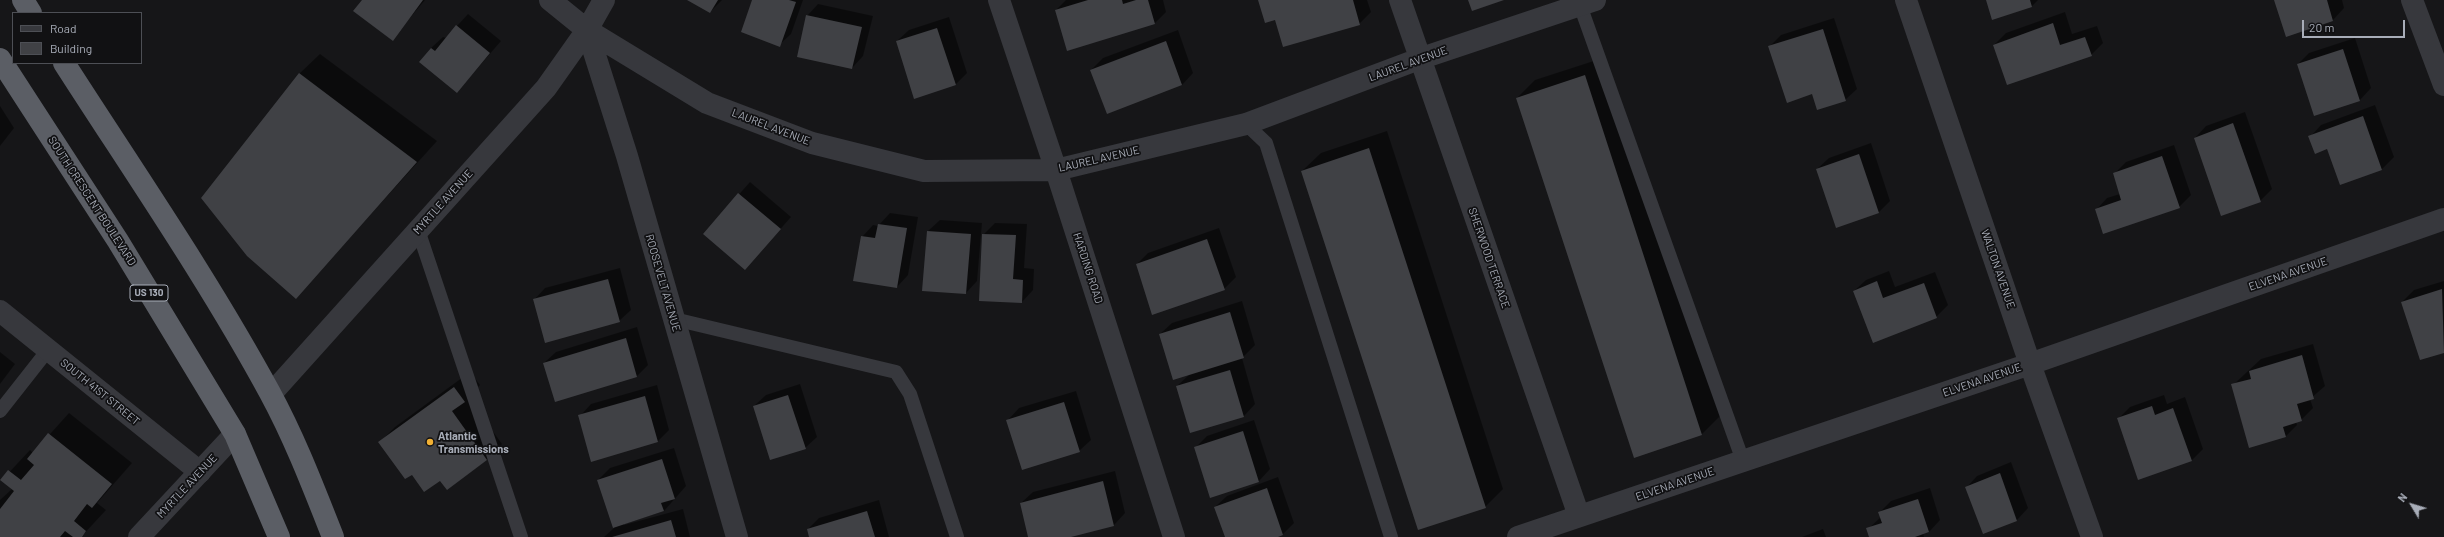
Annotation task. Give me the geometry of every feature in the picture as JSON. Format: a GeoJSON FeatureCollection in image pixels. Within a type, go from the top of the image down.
{"type":"FeatureCollection","features":[{"type":"Feature","properties":{"kind":"highway"},"geometry":{"type":"LineString","coordinates":[[23,0],[31,12]]}},
{"type":"Feature","properties":{"kind":"highway","name":"SOUTH CRESCENT BOULEVARD"},"geometry":{"type":"LineString","coordinates":[[0,59],[118,241],[235,434],[279,537]]}},
{"type":"Feature","properties":{"kind":"highway"},"geometry":{"type":"LineString","coordinates":[[65,64],[207,285],[271,394],[310,478],[332,537]]}},
{"type":"Feature","properties":{"kind":"street","name":"LAUREL AVENUE"},"geometry":{"type":"LineString","coordinates":[[550,0],[587,30],[706,103],[812,143],[924,171],[1056,170],[1246,124],[1419,59],[1587,2]]}},
{"type":"Feature","properties":{"kind":"street","name":"MYRTLE AVENUE"},"geometry":{"type":"LineString","coordinates":[[271,394],[546,88],[587,30],[604,0]]}},
{"type":"Feature","properties":{"kind":"street","name":"HARDING ROAD"},"geometry":{"type":"LineString","coordinates":[[999,0],[1056,170],[1174,537]]}},
{"type":"Feature","properties":{"kind":"street","name":"SHERWOOD TERRACE"},"geometry":{"type":"LineString","coordinates":[[1400,0],[1419,59],[1579,516]]}},
{"type":"Feature","properties":{"kind":"street","name":"WALTON AVENUE"},"geometry":{"type":"LineString","coordinates":[[1906,0],[2030,364],[2092,537]]}},
{"type":"Feature","properties":{"kind":"street"},"geometry":{"type":"LineString","coordinates":[[2412,0],[2444,85]]}},
{"type":"Feature","properties":{"kind":"street","name":"ROOSEVELT AVENUE"},"geometry":{"type":"LineString","coordinates":[[587,30],[627,156],[737,537]]}},
{"type":"Feature","properties":{"kind":"street","name":"ELVENA AVENUE"},"geometry":{"type":"LineString","coordinates":[[1518,537],[2030,364],[2444,219]]}},
{"type":"Feature","properties":{"kind":"street","name":"SOUTH 41ST STREET"},"geometry":{"type":"LineString","coordinates":[[0,311],[200,472]]}},
{"type":"Feature","properties":{"kind":"street","name":"MYRTLE AVENUE"},"geometry":{"type":"LineString","coordinates":[[139,537],[235,434]]}},
{"type":"Feature","properties":{"kind":"lane"},"geometry":{"type":"LineString","coordinates":[[1587,2],[1743,461]]}},
{"type":"Feature","properties":{"kind":"lane"},"geometry":{"type":"LineString","coordinates":[[1246,124],[1266,144],[1391,537]]}},
{"type":"Feature","properties":{"kind":"lane"},"geometry":{"type":"LineString","coordinates":[[418,230],[521,537]]}},
{"type":"Feature","properties":{"kind":"lane"},"geometry":{"type":"LineString","coordinates":[[674,319],[896,372],[910,394],[957,537]]}},
{"type":"Feature","properties":{"kind":"lane"},"geometry":{"type":"LineString","coordinates":[[0,411],[48,350]]}},
{"type":"Feature","properties":{"kind":"building"},"geometry":{"type":"Polygon","coordinates":[[[362,0],[423,0],[393,41],[353,11],[362,0]]]}},
{"type":"Feature","properties":{"kind":"building"},"geometry":{"type":"Polygon","coordinates":[[[687,0],[718,0],[710,13],[687,0]]]}},
{"type":"Feature","properties":{"kind":"building"},"geometry":{"type":"Polygon","coordinates":[[[752,0],[789,0],[796,2],[780,47],[741,32],[752,0]]]}},
{"type":"Feature","properties":{"kind":"building"},"geometry":{"type":"Polygon","coordinates":[[[1088,0],[1122,0],[1123,4],[1136,0],[1148,0],[1155,24],[1067,51],[1055,10],[1088,0]]]}},
{"type":"Feature","properties":{"kind":"building"},"geometry":{"type":"Polygon","coordinates":[[[1258,0],[1353,0],[1360,25],[1283,47],[1275,20],[1265,23],[1258,0]]]}},
{"type":"Feature","properties":{"kind":"building"},"geometry":{"type":"Polygon","coordinates":[[[1468,0],[1504,0],[1472,11],[1468,0]]]}},
{"type":"Feature","properties":{"kind":"building"},"geometry":{"type":"Polygon","coordinates":[[[1986,0],[2030,0],[2032,7],[1992,20],[1986,0]]]}},
{"type":"Feature","properties":{"kind":"building"},"geometry":{"type":"Polygon","coordinates":[[[2274,0],[2327,0],[2333,21],[2286,37],[2274,0]]]}},
{"type":"Feature","properties":{"kind":"building"},"geometry":{"type":"Polygon","coordinates":[[[806,15],[862,27],[852,69],[797,57],[806,15]]]}},
{"type":"Feature","properties":{"kind":"building"},"geometry":{"type":"Polygon","coordinates":[[[2053,23],[2060,45],[2085,37],[2092,56],[2007,85],[1993,45],[2053,23]]]}},
{"type":"Feature","properties":{"kind":"building"},"geometry":{"type":"Polygon","coordinates":[[[456,25],[490,53],[457,93],[419,62],[431,48],[435,51],[456,25]]]}},
{"type":"Feature","properties":{"kind":"building"},"geometry":{"type":"Polygon","coordinates":[[[937,28],[956,85],[914,99],[896,41],[937,28]]]}},
{"type":"Feature","properties":{"kind":"building"},"geometry":{"type":"Polygon","coordinates":[[[1823,29],[1846,101],[1817,110],[1812,94],[1787,103],[1768,46],[1823,29]]]}},
{"type":"Feature","properties":{"kind":"building"},"geometry":{"type":"Polygon","coordinates":[[[1166,41],[1182,85],[1107,114],[1090,70],[1166,41]]]}},
{"type":"Feature","properties":{"kind":"building"},"geometry":{"type":"Polygon","coordinates":[[[2343,49],[2360,101],[2314,116],[2297,64],[2343,49]]]}},
{"type":"Feature","properties":{"kind":"building"},"geometry":{"type":"Polygon","coordinates":[[[299,73],[417,162],[296,299],[247,256],[201,198],[299,73]]]}},
{"type":"Feature","properties":{"kind":"building"},"geometry":{"type":"Polygon","coordinates":[[[1585,75],[1702,435],[1634,458],[1516,98],[1585,75]]]}},
{"type":"Feature","properties":{"kind":"building"},"geometry":{"type":"Polygon","coordinates":[[[2363,116],[2382,170],[2340,185],[2327,149],[2315,154],[2308,136],[2363,116]]]}},
{"type":"Feature","properties":{"kind":"building"},"geometry":{"type":"Polygon","coordinates":[[[2233,123],[2261,202],[2221,216],[2194,138],[2233,123]]]}},
{"type":"Feature","properties":{"kind":"building"},"geometry":{"type":"Polygon","coordinates":[[[1369,148],[1486,508],[1418,530],[1301,171],[1369,148]]]}},
{"type":"Feature","properties":{"kind":"building"},"geometry":{"type":"Polygon","coordinates":[[[1859,154],[1879,213],[1836,228],[1816,169],[1859,154]]]}},
{"type":"Feature","properties":{"kind":"building"},"geometry":{"type":"Polygon","coordinates":[[[2162,156],[2180,208],[2103,234],[2095,209],[2121,200],[2113,173],[2162,156]]]}},
{"type":"Feature","properties":{"kind":"building"},"geometry":{"type":"Polygon","coordinates":[[[738,193],[781,229],[745,270],[703,234],[738,193]]]}},
{"type":"Feature","properties":{"kind":"building"},"geometry":{"type":"Polygon","coordinates":[[[878,224],[907,228],[897,288],[853,281],[861,236],[875,238],[878,224]]]}},
{"type":"Feature","properties":{"kind":"building"},"geometry":{"type":"Polygon","coordinates":[[[927,231],[971,234],[966,294],[922,291],[927,231]]]}},
{"type":"Feature","properties":{"kind":"building"},"geometry":{"type":"Polygon","coordinates":[[[982,234],[1016,235],[1013,279],[1023,280],[1022,303],[979,301],[982,234]]]}},
{"type":"Feature","properties":{"kind":"building"},"geometry":{"type":"Polygon","coordinates":[[[1207,239],[1225,290],[1152,315],[1136,264],[1207,239]]]}},
{"type":"Feature","properties":{"kind":"building"},"geometry":{"type":"Polygon","coordinates":[[[608,279],[620,322],[545,343],[533,299],[608,279]]]}},
{"type":"Feature","properties":{"kind":"building"},"geometry":{"type":"Polygon","coordinates":[[[1877,281],[1883,298],[1924,283],[1937,318],[1873,343],[1853,291],[1877,281]]]}},
{"type":"Feature","properties":{"kind":"building"},"geometry":{"type":"Polygon","coordinates":[[[2442,289],[2444,353],[2420,360],[2401,302],[2442,289]]]}},
{"type":"Feature","properties":{"kind":"building"},"geometry":{"type":"Polygon","coordinates":[[[1230,312],[1244,358],[1173,380],[1159,334],[1230,312]]]}},
{"type":"Feature","properties":{"kind":"building"},"geometry":{"type":"Polygon","coordinates":[[[626,338],[637,377],[555,402],[543,363],[626,338]]]}},
{"type":"Feature","properties":{"kind":"building"},"geometry":{"type":"Polygon","coordinates":[[[2302,355],[2314,399],[2297,404],[2302,421],[2283,427],[2286,437],[2249,448],[2231,384],[2251,379],[2249,371],[2302,355]]]}},
{"type":"Feature","properties":{"kind":"building"},"geometry":{"type":"Polygon","coordinates":[[[1230,370],[1244,417],[1190,433],[1176,386],[1230,370]]]}},
{"type":"Feature","properties":{"kind":"building"},"geometry":{"type":"Polygon","coordinates":[[[454,387],[465,402],[452,411],[487,460],[447,490],[440,481],[424,492],[412,475],[405,479],[378,442],[454,387]]]}},
{"type":"Feature","properties":{"kind":"building"},"geometry":{"type":"Polygon","coordinates":[[[788,395],[806,449],[770,460],[753,406],[788,395]]]}},
{"type":"Feature","properties":{"kind":"building"},"geometry":{"type":"Polygon","coordinates":[[[645,396],[658,442],[591,462],[578,415],[645,396]]]}},
{"type":"Feature","properties":{"kind":"building"},"geometry":{"type":"Polygon","coordinates":[[[1064,402],[1080,452],[1022,470],[1006,420],[1064,402]]]}},
{"type":"Feature","properties":{"kind":"building"},"geometry":{"type":"Polygon","coordinates":[[[2152,406],[2155,415],[2173,408],[2192,461],[2138,480],[2117,418],[2152,406]]]}},
{"type":"Feature","properties":{"kind":"building"},"geometry":{"type":"Polygon","coordinates":[[[1243,431],[1259,482],[1210,498],[1194,447],[1243,431]]]}},
{"type":"Feature","properties":{"kind":"building"},"geometry":{"type":"Polygon","coordinates":[[[48,433],[112,484],[92,508],[87,504],[74,521],[86,531],[82,537],[73,537],[65,531],[60,537],[0,537],[0,509],[14,491],[0,480],[8,470],[21,480],[34,465],[27,459],[48,433]]]}},
{"type":"Feature","properties":{"kind":"building"},"geometry":{"type":"Polygon","coordinates":[[[662,459],[675,499],[661,503],[664,511],[613,528],[597,480],[662,459]]]}},
{"type":"Feature","properties":{"kind":"building"},"geometry":{"type":"Polygon","coordinates":[[[2000,473],[2017,521],[1983,534],[1965,487],[2000,473]]]}},
{"type":"Feature","properties":{"kind":"building"},"geometry":{"type":"Polygon","coordinates":[[[1103,481],[1114,526],[1071,537],[1028,537],[1020,503],[1103,481]]]}},
{"type":"Feature","properties":{"kind":"building"},"geometry":{"type":"Polygon","coordinates":[[[1267,488],[1283,535],[1278,537],[1225,537],[1214,507],[1267,488]]]}},
{"type":"Feature","properties":{"kind":"building"},"geometry":{"type":"Polygon","coordinates":[[[1918,499],[1929,532],[1915,537],[1869,537],[1866,528],[1882,523],[1878,512],[1918,499]]]}},
{"type":"Feature","properties":{"kind":"building"},"geometry":{"type":"Polygon","coordinates":[[[867,511],[875,537],[809,537],[807,529],[867,511]]]}},
{"type":"Feature","properties":{"kind":"building"},"geometry":{"type":"Polygon","coordinates":[[[671,520],[676,537],[612,537],[671,520]]]}},
{"type":"Feature","properties":{"kind":"place","name":"Atlantic Transmissions"},"geometry":{"type":"Point","coordinates":[430,442]}}]}
